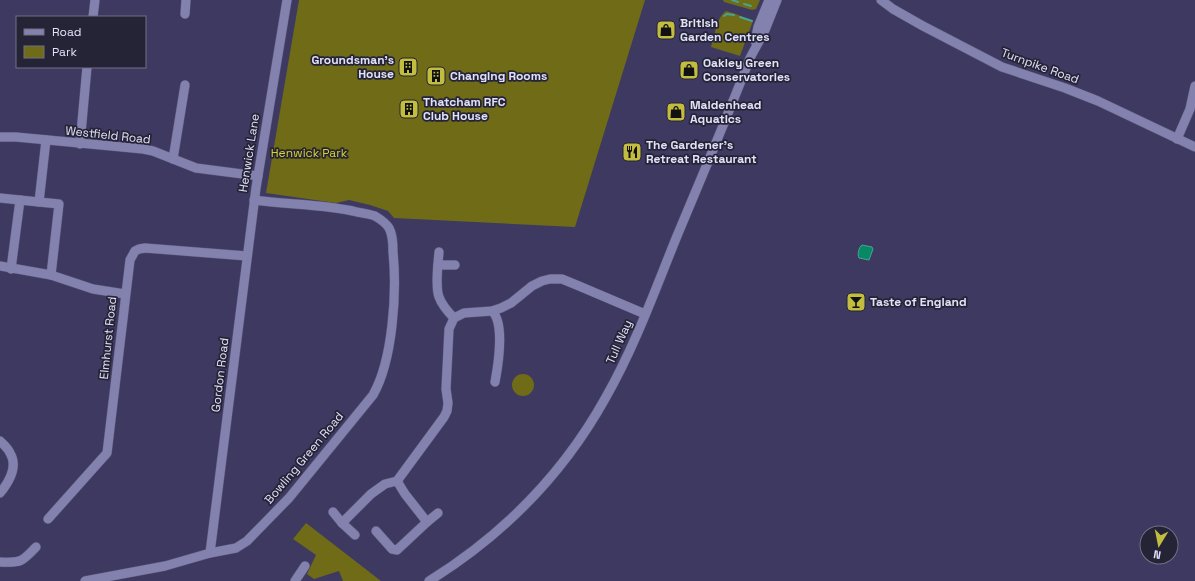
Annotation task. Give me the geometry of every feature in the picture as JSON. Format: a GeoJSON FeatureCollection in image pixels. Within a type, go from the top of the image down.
{"type":"FeatureCollection","features":[{"type":"Feature","properties":{"kind":"street"},"geometry":{"type":"LineString","coordinates":[[93,16],[95,0]]}},
{"type":"Feature","properties":{"kind":"street"},"geometry":{"type":"LineString","coordinates":[[185,14],[186,0]]}},
{"type":"Feature","properties":{"kind":"street","name":"Henwick Lane"},"geometry":{"type":"LineString","coordinates":[[287,0],[254,200],[335,207],[375,216],[386,224]]}},
{"type":"Feature","properties":{"kind":"street","name":"Tull Way"},"geometry":{"type":"LineString","coordinates":[[750,58],[758,27],[769,0]]}},
{"type":"Feature","properties":{"kind":"street","name":"Tull Way"},"geometry":{"type":"LineString","coordinates":[[429,581],[465,558],[495,534],[538,491],[564,462],[586,431],[623,363],[645,314],[750,58],[765,30],[777,0]]}},
{"type":"Feature","properties":{"kind":"street","name":"Turnpike Road"},"geometry":{"type":"LineString","coordinates":[[881,0],[906,16],[1011,71],[1054,84],[1098,101],[1195,147]]}},
{"type":"Feature","properties":{"kind":"street"},"geometry":{"type":"LineString","coordinates":[[80,144],[86,68]]}},
{"type":"Feature","properties":{"kind":"street"},"geometry":{"type":"LineString","coordinates":[[173,159],[185,86]]}},
{"type":"Feature","properties":{"kind":"street"},"geometry":{"type":"LineString","coordinates":[[1177,139],[1190,109],[1195,86]]}},
{"type":"Feature","properties":{"kind":"street","name":"Westfield Road"},"geometry":{"type":"LineString","coordinates":[[0,137],[9,136],[153,151],[204,170],[258,176]]}},
{"type":"Feature","properties":{"kind":"street"},"geometry":{"type":"LineString","coordinates":[[39,202],[46,140]]}},
{"type":"Feature","properties":{"kind":"street"},"geometry":{"type":"LineString","coordinates":[[0,198],[59,204],[51,275]]}},
{"type":"Feature","properties":{"kind":"street"},"geometry":{"type":"LineString","coordinates":[[11,269],[20,200]]}},
{"type":"Feature","properties":{"kind":"street","name":"Gordon Road"},"geometry":{"type":"LineString","coordinates":[[210,554],[254,200]]}},
{"type":"Feature","properties":{"kind":"street","name":"Bowling Green Road"},"geometry":{"type":"LineString","coordinates":[[85,581],[165,566],[236,548],[250,539],[289,498],[373,395],[377,388],[387,352],[394,311],[395,265],[393,243],[390,230],[386,224]]}},
{"type":"Feature","properties":{"kind":"street","name":"Elmhurst Road"},"geometry":{"type":"LineString","coordinates":[[53,517],[107,453],[125,294],[130,260],[135,251],[145,248],[247,256]]}},
{"type":"Feature","properties":{"kind":"street"},"geometry":{"type":"LineString","coordinates":[[439,252],[437,290],[443,305],[454,318]]}},
{"type":"Feature","properties":{"kind":"street"},"geometry":{"type":"LineString","coordinates":[[438,265],[455,265]]}},
{"type":"Feature","properties":{"kind":"street"},"geometry":{"type":"LineString","coordinates":[[0,266],[51,275],[93,289],[125,294]]}},
{"type":"Feature","properties":{"kind":"street"},"geometry":{"type":"LineString","coordinates":[[342,523],[371,494],[384,484],[397,481],[444,417],[447,411],[448,403],[446,389],[450,329],[454,318],[464,313],[492,311],[511,302],[532,286],[550,279],[562,279],[568,281],[645,314]]}},
{"type":"Feature","properties":{"kind":"street"},"geometry":{"type":"LineString","coordinates":[[492,311],[496,314],[500,338],[495,382]]}},
{"type":"Feature","properties":{"kind":"street"},"geometry":{"type":"LineString","coordinates":[[0,441],[10,451],[13,462],[10,476],[0,493]]}},
{"type":"Feature","properties":{"kind":"street"},"geometry":{"type":"LineString","coordinates":[[397,481],[405,494],[427,522]]}},
{"type":"Feature","properties":{"kind":"street"},"geometry":{"type":"LineString","coordinates":[[333,512],[355,535]]}},
{"type":"Feature","properties":{"kind":"street"},"geometry":{"type":"LineString","coordinates":[[376,531],[392,549],[397,550],[438,513]]}},
{"type":"Feature","properties":{"kind":"street"},"geometry":{"type":"LineString","coordinates":[[0,562],[11,563],[21,561],[33,551],[36,560]]}},
{"type":"Feature","properties":{"kind":"street"},"geometry":{"type":"LineString","coordinates":[[305,566],[297,578],[307,581]]}},
{"type":"Feature","properties":{"kind":"green space","name":"Henwick Park"},"geometry":{"type":"Polygon","coordinates":[[[299,0],[645,0],[575,227],[394,218],[388,211],[349,200],[336,203],[266,193],[299,0]]]}},
{"type":"Feature","properties":{"kind":"green space"},"geometry":{"type":"Polygon","coordinates":[[[723,0],[760,0],[756,9],[752,10],[724,2],[723,0]]]}},
{"type":"Feature","properties":{"kind":"green space"},"geometry":{"type":"Polygon","coordinates":[[[726,11],[753,21],[740,56],[711,47],[720,18],[726,11]]]}},
{"type":"Feature","properties":{"kind":"green space"},"geometry":{"type":"Polygon","coordinates":[[[523,374],[531,377],[534,385],[531,393],[523,396],[515,393],[512,385],[515,377],[523,374]]]}},
{"type":"Feature","properties":{"kind":"green space"},"geometry":{"type":"Polygon","coordinates":[[[306,523],[381,581],[343,581],[339,571],[314,579],[307,574],[316,555],[293,539],[306,523]]]}},
{"type":"Feature","properties":{"kind":"shaded area"},"geometry":{"type":"Polygon","coordinates":[[[862,245],[872,247],[873,249],[869,260],[859,258],[858,255],[862,245]]]}},
{"type":"Feature","properties":{"kind":"waterway"},"geometry":{"type":"LineString","coordinates":[[732,0],[738,2]]}},
{"type":"Feature","properties":{"kind":"waterway"},"geometry":{"type":"LineString","coordinates":[[744,4],[751,6]]}},
{"type":"Feature","properties":{"kind":"waterway"},"geometry":{"type":"LineString","coordinates":[[724,16],[727,14],[734,15]]}},
{"type":"Feature","properties":{"kind":"waterway"},"geometry":{"type":"LineString","coordinates":[[740,17],[752,21]]}},
{"type":"Feature","properties":{"kind":"place","name":"British Garden Centres"},"geometry":{"type":"Point","coordinates":[666,30]}},
{"type":"Feature","properties":{"kind":"place","name":"Groundsman's House"},"geometry":{"type":"Point","coordinates":[408,67]}},
{"type":"Feature","properties":{"kind":"place","name":"Oakley Green Conservatories"},"geometry":{"type":"Point","coordinates":[689,70]}},
{"type":"Feature","properties":{"kind":"place","name":"Changing Rooms"},"geometry":{"type":"Point","coordinates":[436,76]}},
{"type":"Feature","properties":{"kind":"place","name":"Thatcham RFC Club House"},"geometry":{"type":"Point","coordinates":[409,109]}},
{"type":"Feature","properties":{"kind":"place","name":"Maidenhead Aquatics"},"geometry":{"type":"Point","coordinates":[676,112]}},
{"type":"Feature","properties":{"kind":"place","name":"The Gardener's Retreat Restaurant"},"geometry":{"type":"Point","coordinates":[632,152]}},
{"type":"Feature","properties":{"kind":"place","name":"Taste of England"},"geometry":{"type":"Point","coordinates":[856,302]}}]}
